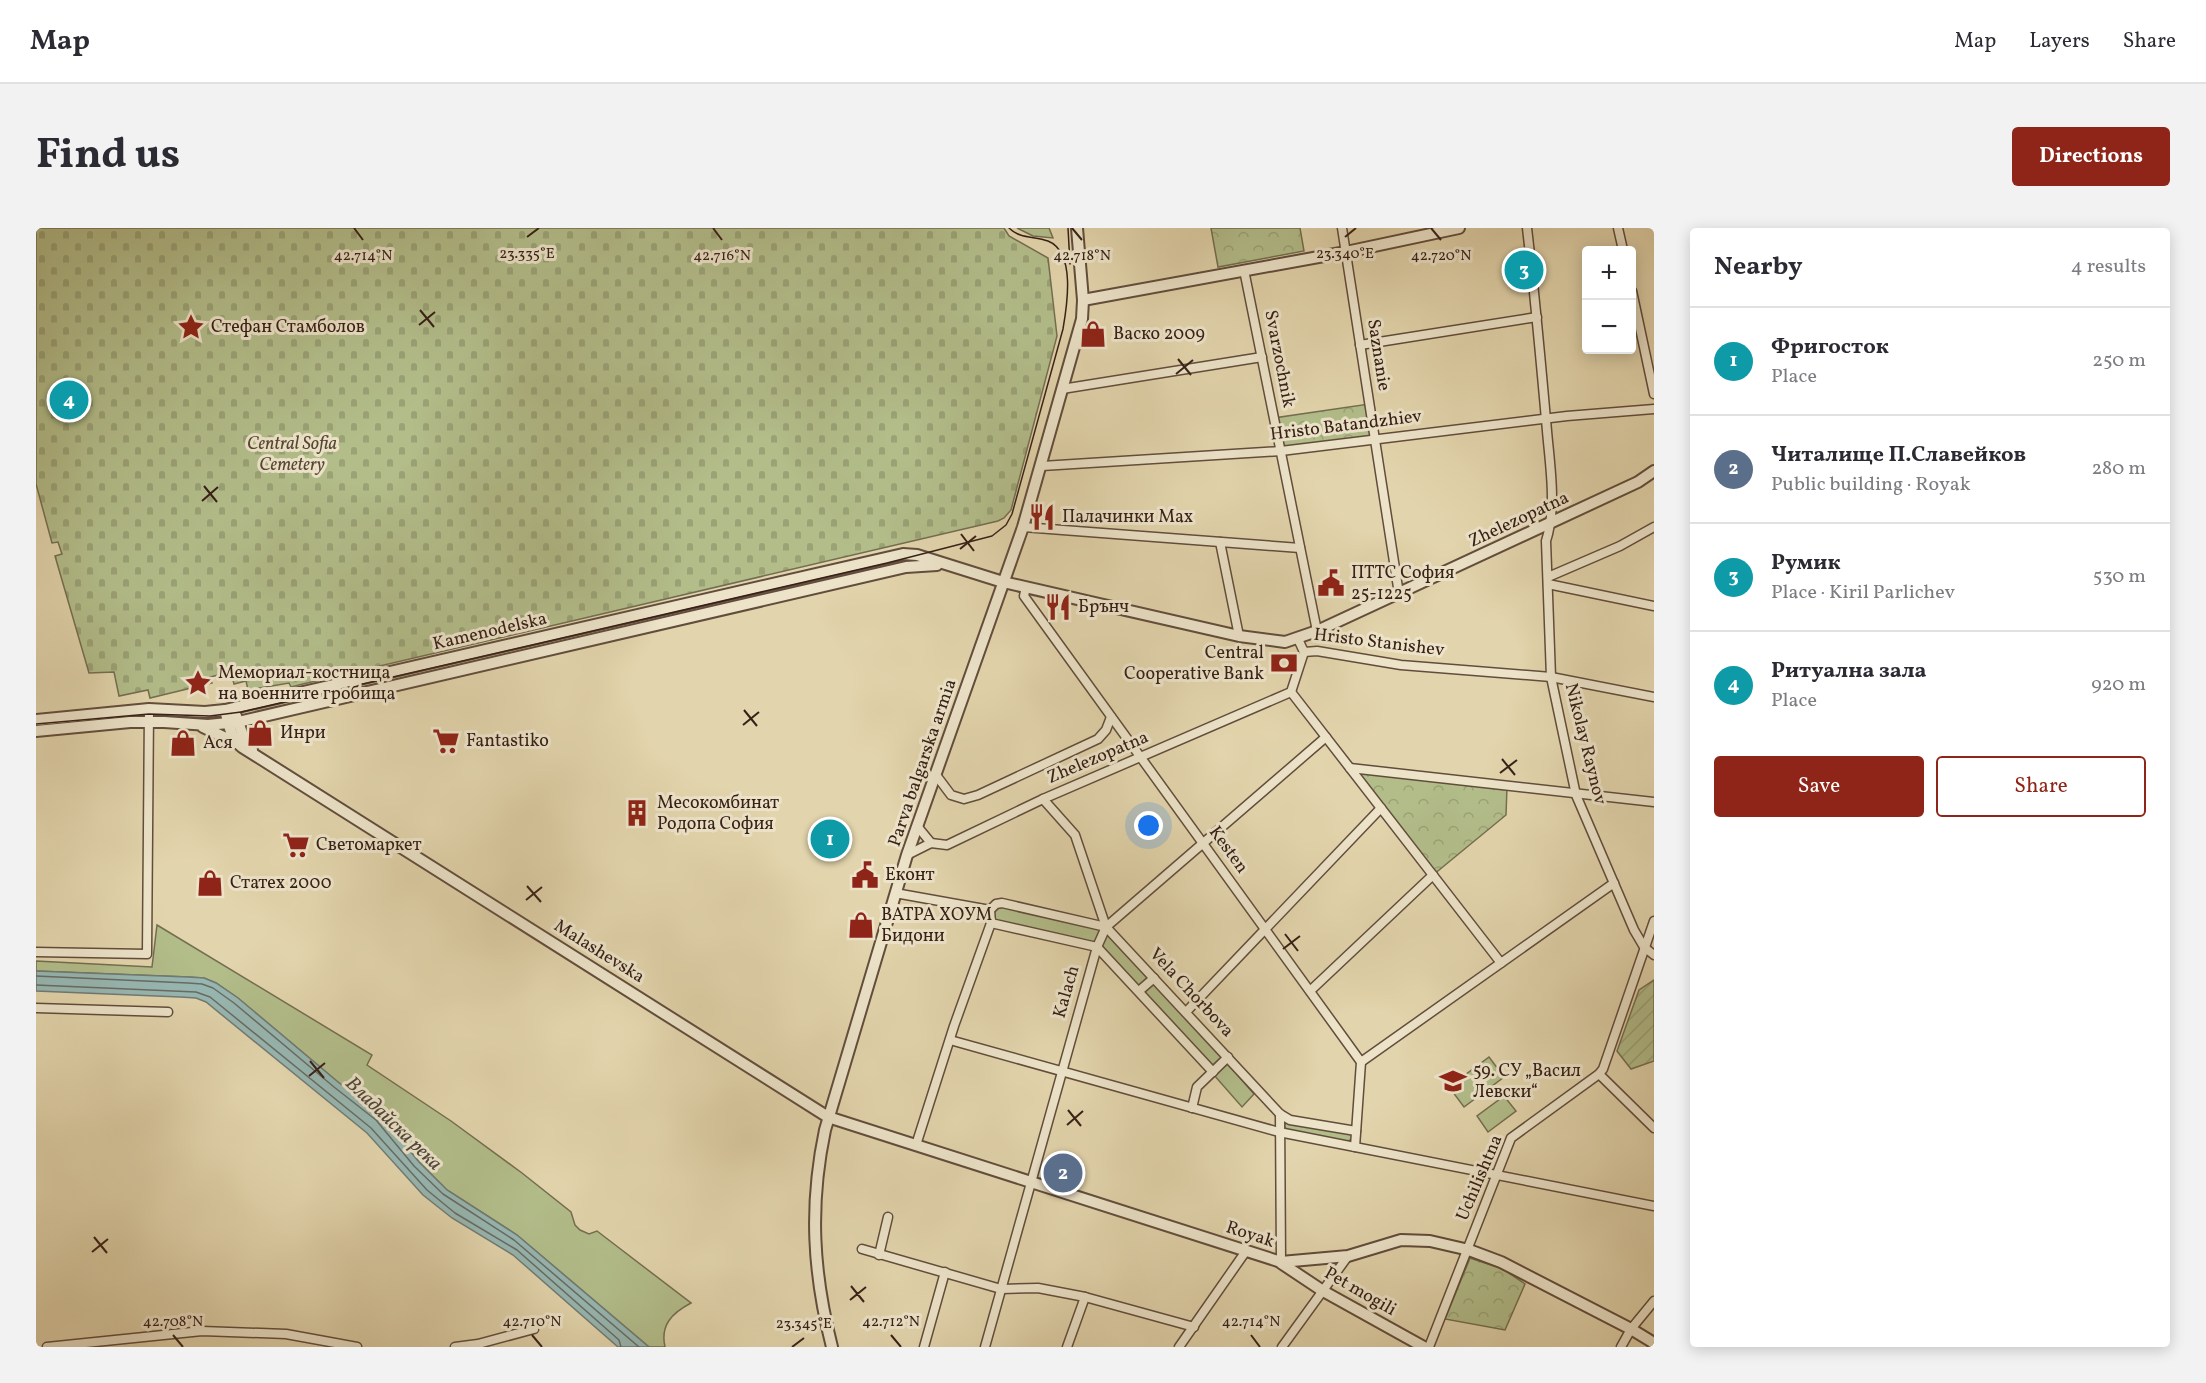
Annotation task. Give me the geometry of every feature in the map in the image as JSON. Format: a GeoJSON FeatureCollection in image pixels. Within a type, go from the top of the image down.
{"type":"FeatureCollection","features":[{"type":"Feature","properties":{"kind":"street","name":"Parva balgarska armia"},"geometry":{"type":"LineString","coordinates":[[832,1347],[823,1309],[814,1236],[814,1207],[819,1159],[828,1117],[907,855],[1023,527],[1042,466],[1082,319],[1083,300],[1077,228]]}},
{"type":"Feature","properties":{"kind":"street","name":"Saznanie"},"geometry":{"type":"LineString","coordinates":[[1342,228],[1399,594]]}},
{"type":"Feature","properties":{"kind":"street"},"geometry":{"type":"LineString","coordinates":[[1083,300],[1346,252],[1459,228]]}},
{"type":"Feature","properties":{"kind":"street","name":"Nikolay Raynov"},"geometry":{"type":"LineString","coordinates":[[1527,228],[1546,419],[1552,524],[1546,541],[1551,677],[1576,795],[1634,930],[1644,947],[1654,955]]}},
{"type":"Feature","properties":{"kind":"street"},"geometry":{"type":"LineString","coordinates":[[1618,228],[1622,246]]}},
{"type":"Feature","properties":{"kind":"street","name":"Svarzochnik"},"geometry":{"type":"LineString","coordinates":[[1244,270],[1317,632]]}},
{"type":"Feature","properties":{"kind":"street"},"geometry":{"type":"LineString","coordinates":[[1634,300],[1654,394]]}},
{"type":"Feature","properties":{"kind":"street"},"geometry":{"type":"LineString","coordinates":[[1360,345],[1537,318]]}},
{"type":"Feature","properties":{"kind":"street"},"geometry":{"type":"LineString","coordinates":[[1062,389],[1262,357]]}},
{"type":"Feature","properties":{"kind":"street","name":"Hristo Batandzhiev"},"geometry":{"type":"LineString","coordinates":[[1042,466],[1281,451],[1546,419],[1654,409]]}},
{"type":"Feature","properties":{"kind":"street","name":"Zhelezopatna"},"geometry":{"type":"LineString","coordinates":[[1298,639],[1552,524],[1638,482],[1654,471]]}},
{"type":"Feature","properties":{"kind":"street"},"geometry":{"type":"LineString","coordinates":[[1023,527],[1300,548]]}},
{"type":"Feature","properties":{"kind":"street"},"geometry":{"type":"LineString","coordinates":[[1548,581],[1654,527]]}},
{"type":"Feature","properties":{"kind":"street"},"geometry":{"type":"LineString","coordinates":[[1220,542],[1239,636]]}},
{"type":"Feature","properties":{"kind":"street","name":"Kamenodelska"},"geometry":{"type":"LineString","coordinates":[[36,720],[148,709],[205,712],[230,709],[903,554],[917,555],[1003,582]]}},
{"type":"Feature","properties":{"kind":"street","name":"Kamenodelska"},"geometry":{"type":"LineString","coordinates":[[36,731],[148,721],[197,724],[233,722],[906,567],[946,565]]}},
{"type":"Feature","properties":{"kind":"street"},"geometry":{"type":"LineString","coordinates":[[1548,581],[1654,606]]}},
{"type":"Feature","properties":{"kind":"street","name":"Hristo Stanishev"},"geometry":{"type":"LineString","coordinates":[[1003,582],[1239,636],[1278,642],[1298,639],[1304,652],[1317,651],[1401,665],[1551,677],[1654,697]]}},
{"type":"Feature","properties":{"kind":"street","name":"Kesten"},"geometry":{"type":"LineString","coordinates":[[1026,587],[1024,596],[1361,1062]]}},
{"type":"Feature","properties":{"kind":"street"},"geometry":{"type":"LineString","coordinates":[[1304,652],[1291,692],[1501,963]]}},
{"type":"Feature","properties":{"kind":"street","name":"Zhelezopatna"},"geometry":{"type":"LineString","coordinates":[[907,855],[931,843],[947,845],[1043,800],[1291,692]]}},
{"type":"Feature","properties":{"kind":"street"},"geometry":{"type":"LineString","coordinates":[[36,952],[147,954],[148,709]]}},
{"type":"Feature","properties":{"kind":"street","name":"Malashevska"},"geometry":{"type":"LineString","coordinates":[[230,709],[236,742],[828,1117]]}},
{"type":"Feature","properties":{"kind":"street"},"geometry":{"type":"LineString","coordinates":[[251,749],[250,731],[262,716]]}},
{"type":"Feature","properties":{"kind":"street"},"geometry":{"type":"LineString","coordinates":[[936,775],[951,795],[964,799],[978,795],[1098,739],[1106,730],[1111,717]]}},
{"type":"Feature","properties":{"kind":"street","name":"Malashevska"},"geometry":{"type":"LineString","coordinates":[[233,722],[251,749],[261,759]]}},
{"type":"Feature","properties":{"kind":"street"},"geometry":{"type":"LineString","coordinates":[[197,724],[236,742]]}},
{"type":"Feature","properties":{"kind":"street","name":"Kalach"},"geometry":{"type":"LineString","coordinates":[[985,1347],[1097,947],[1106,927],[1326,737]]}},
{"type":"Feature","properties":{"kind":"street"},"geometry":{"type":"LineString","coordinates":[[1350,768],[1654,802]]}},
{"type":"Feature","properties":{"kind":"street"},"geometry":{"type":"LineString","coordinates":[[1043,800],[1075,835],[1106,927]]}},
{"type":"Feature","properties":{"kind":"street"},"geometry":{"type":"LineString","coordinates":[[1186,1012],[1381,808]]}},
{"type":"Feature","properties":{"kind":"street"},"geometry":{"type":"LineString","coordinates":[[917,826],[931,843]]}},
{"type":"Feature","properties":{"kind":"street"},"geometry":{"type":"LineString","coordinates":[[1310,991],[1433,875]]}},
{"type":"Feature","properties":{"kind":"street"},"geometry":{"type":"LineString","coordinates":[[1355,1147],[1361,1062],[1614,883]]}},
{"type":"Feature","properties":{"kind":"street"},"geometry":{"type":"LineString","coordinates":[[895,893],[990,910]]}},
{"type":"Feature","properties":{"kind":"street"},"geometry":{"type":"LineString","coordinates":[[916,1145],[991,922],[990,910],[996,904],[1002,903],[1106,927]]}},
{"type":"Feature","properties":{"kind":"street"},"geometry":{"type":"LineString","coordinates":[[1654,921],[1606,1062],[1599,1074],[1654,1128]]}},
{"type":"Feature","properties":{"kind":"street"},"geometry":{"type":"LineString","coordinates":[[991,922],[1097,947]]}},
{"type":"Feature","properties":{"kind":"street","name":"Vela Chorbova"},"geometry":{"type":"LineString","coordinates":[[1106,927],[1280,1114],[1290,1120],[1356,1131]]}},
{"type":"Feature","properties":{"kind":"street","name":"Vela Chorbova"},"geometry":{"type":"LineString","coordinates":[[1097,947],[1213,1072]]}},
{"type":"Feature","properties":{"kind":"street"},"geometry":{"type":"LineString","coordinates":[[1139,991],[1154,978]]}},
{"type":"Feature","properties":{"kind":"street"},"geometry":{"type":"LineString","coordinates":[[36,1008],[168,1012]]}},
{"type":"Feature","properties":{"kind":"street"},"geometry":{"type":"LineString","coordinates":[[950,1040],[1279,1132],[1654,1206]]}},
{"type":"Feature","properties":{"kind":"street"},"geometry":{"type":"LineString","coordinates":[[1192,1108],[1197,1087],[1228,1057]]}},
{"type":"Feature","properties":{"kind":"street","name":"Uchilishtna"},"geometry":{"type":"LineString","coordinates":[[1429,1347],[1469,1250],[1511,1138],[1599,1074]]}},
{"type":"Feature","properties":{"kind":"street"},"geometry":{"type":"LineString","coordinates":[[1280,1114],[1281,1262]]}},
{"type":"Feature","properties":{"kind":"street","name":"Royak"},"geometry":{"type":"LineString","coordinates":[[828,1117],[1281,1262],[1348,1256],[1401,1240],[1419,1239],[1469,1250],[1501,1262],[1654,1343]]}},
{"type":"Feature","properties":{"kind":"street"},"geometry":{"type":"LineString","coordinates":[[879,1255],[888,1217]]}},
{"type":"Feature","properties":{"kind":"street"},"geometry":{"type":"LineString","coordinates":[[862,1250],[1001,1289],[1038,1288],[1084,1297],[1194,1326]]}},
{"type":"Feature","properties":{"kind":"street"},"geometry":{"type":"LineString","coordinates":[[1179,1347],[1246,1251]]}},
{"type":"Feature","properties":{"kind":"street"},"geometry":{"type":"LineString","coordinates":[[1282,1347],[1348,1256]]}},
{"type":"Feature","properties":{"kind":"street","name":"Pet mogili"},"geometry":{"type":"LineString","coordinates":[[1281,1262],[1323,1291],[1411,1344],[1424,1347]]}},
{"type":"Feature","properties":{"kind":"street"},"geometry":{"type":"LineString","coordinates":[[924,1347],[945,1272]]}},
{"type":"Feature","properties":{"kind":"street"},"geometry":{"type":"LineString","coordinates":[[1067,1347],[1084,1297]]}},
{"type":"Feature","properties":{"kind":"street"},"geometry":{"type":"LineString","coordinates":[[1621,1347],[1631,1329],[1654,1301]]}},
{"type":"Feature","properties":{"kind":"street"},"geometry":{"type":"LineString","coordinates":[[455,1347],[478,1344],[534,1329]]}},
{"type":"Feature","properties":{"kind":"street"},"geometry":{"type":"LineString","coordinates":[[47,1347],[201,1331],[286,1334],[357,1347]]}},
{"type":"Feature","properties":{"kind":"green space","name":"Central Sofia Cemetery"},"geometry":{"type":"Polygon","coordinates":[[[36,228],[1004,228],[1009,236],[1048,258],[1057,336],[1011,510],[998,521],[291,687],[289,683],[248,690],[246,681],[234,684],[231,672],[210,677],[212,683],[150,698],[148,690],[119,696],[114,672],[89,673],[55,556],[62,554],[58,542],[52,543],[36,484],[36,228]]]}},
{"type":"Feature","properties":{"kind":"green space"},"geometry":{"type":"Polygon","coordinates":[[[1017,228],[1049,228],[1053,238],[1033,236],[1017,228]]]}},
{"type":"Feature","properties":{"kind":"green space"},"geometry":{"type":"Polygon","coordinates":[[[1211,228],[1300,228],[1304,251],[1218,267],[1211,228]]]}},
{"type":"Feature","properties":{"kind":"green space"},"geometry":{"type":"Polygon","coordinates":[[[1369,404],[1375,440],[1281,451],[1274,418],[1369,404]]]}},
{"type":"Feature","properties":{"kind":"green space"},"geometry":{"type":"Polygon","coordinates":[[[1350,768],[1507,787],[1506,815],[1433,875],[1350,768]]]}},
{"type":"Feature","properties":{"kind":"green space"},"geometry":{"type":"Polygon","coordinates":[[[996,904],[1106,927],[1228,1057],[1213,1072],[1097,947],[991,923],[996,904]]]}},
{"type":"Feature","properties":{"kind":"green space"},"geometry":{"type":"Polygon","coordinates":[[[157,925],[372,1055],[367,1065],[451,1121],[522,1173],[571,1212],[575,1225],[580,1230],[589,1234],[597,1231],[691,1303],[669,1320],[664,1332],[665,1347],[649,1347],[517,1235],[447,1190],[419,1162],[381,1116],[238,998],[216,983],[204,978],[36,971],[36,961],[152,967],[157,925]]]}},
{"type":"Feature","properties":{"kind":"green space"},"geometry":{"type":"Polygon","coordinates":[[[1654,980],[1654,1061],[1631,1069],[1617,1051],[1639,990],[1654,980]]]}},
{"type":"Feature","properties":{"kind":"green space"},"geometry":{"type":"Polygon","coordinates":[[[1489,1057],[1504,1077],[1464,1107],[1449,1087],[1489,1057]]]}},
{"type":"Feature","properties":{"kind":"green space"},"geometry":{"type":"Polygon","coordinates":[[[1227,1063],[1254,1094],[1242,1107],[1214,1075],[1227,1063]]]}},
{"type":"Feature","properties":{"kind":"green space"},"geometry":{"type":"Polygon","coordinates":[[[1504,1096],[1516,1111],[1488,1132],[1477,1116],[1504,1096]]]}},
{"type":"Feature","properties":{"kind":"green space"},"geometry":{"type":"Polygon","coordinates":[[[1288,1122],[1351,1132],[1353,1135],[1352,1139],[1346,1142],[1286,1130],[1284,1125],[1288,1122]]]}},
{"type":"Feature","properties":{"kind":"green space"},"geometry":{"type":"Polygon","coordinates":[[[1470,1258],[1503,1269],[1525,1284],[1505,1330],[1445,1319],[1470,1258]]]}},
{"type":"Feature","properties":{"kind":"water"},"geometry":{"type":"Polygon","coordinates":[[[36,971],[204,978],[216,983],[238,998],[381,1116],[419,1162],[447,1190],[517,1235],[649,1347],[618,1347],[513,1255],[452,1218],[423,1195],[367,1133],[206,1002],[196,998],[36,991],[36,971]]]}},
{"type":"Feature","properties":{"kind":"tram line"},"geometry":{"type":"LineString","coordinates":[[36,724],[149,714],[210,716],[241,712],[887,563],[992,536],[1006,525],[1012,514],[1063,329],[1068,280],[1063,256],[1057,247],[1048,241],[1022,236],[1009,228]]}},
{"type":"Feature","properties":{"kind":"tram line"},"geometry":{"type":"LineString","coordinates":[[1068,228],[1070,264]]}},
{"type":"Feature","properties":{"kind":"place","name":"Румик"},"geometry":{"type":"Point","coordinates":[1524,270]}},
{"type":"Feature","properties":{"kind":"place","name":"Стефан Стамболов"},"geometry":{"type":"Point","coordinates":[191,327]}},
{"type":"Feature","properties":{"kind":"place","name":"Васко 2009"},"geometry":{"type":"Point","coordinates":[1093,334]}},
{"type":"Feature","properties":{"kind":"place","name":"Ритуална зала"},"geometry":{"type":"Point","coordinates":[69,400]}},
{"type":"Feature","properties":{"kind":"place","name":"Палачинки Max"},"geometry":{"type":"Point","coordinates":[1042,517]}},
{"type":"Feature","properties":{"kind":"place","name":"ПТТС София 25-1225"},"geometry":{"type":"Point","coordinates":[1331,583]}},
{"type":"Feature","properties":{"kind":"place","name":"Брънч"},"geometry":{"type":"Point","coordinates":[1058,607]}},
{"type":"Feature","properties":{"kind":"place","name":"Central Cooperative Bank"},"geometry":{"type":"Point","coordinates":[1284,663]}},
{"type":"Feature","properties":{"kind":"place","name":"Мемориал-костница на военните гробища"},"geometry":{"type":"Point","coordinates":[198,683]}},
{"type":"Feature","properties":{"kind":"place","name":"Инри"},"geometry":{"type":"Point","coordinates":[260,733]}},
{"type":"Feature","properties":{"kind":"place","name":"Fantastiko"},"geometry":{"type":"Point","coordinates":[446,741]}},
{"type":"Feature","properties":{"kind":"place","name":"Ася"},"geometry":{"type":"Point","coordinates":[183,743]}},
{"type":"Feature","properties":{"kind":"place","name":"Месокомбинат Родопа София"},"geometry":{"type":"Point","coordinates":[637,813]}},
{"type":"Feature","properties":{"kind":"place","name":"Фригосток"},"geometry":{"type":"Point","coordinates":[830,839]}},
{"type":"Feature","properties":{"kind":"place","name":"Светомаркет"},"geometry":{"type":"Point","coordinates":[296,845]}},
{"type":"Feature","properties":{"kind":"place","name":"Еконт"},"geometry":{"type":"Point","coordinates":[865,875]}},
{"type":"Feature","properties":{"kind":"place","name":"Статех 2000"},"geometry":{"type":"Point","coordinates":[210,883]}},
{"type":"Feature","properties":{"kind":"place","name":"ВАТРА ХОУМ Бидони"},"geometry":{"type":"Point","coordinates":[861,925]}},
{"type":"Feature","properties":{"kind":"place","name":"59. СУ „Васил Левски“"},"geometry":{"type":"Point","coordinates":[1453,1081]}},
{"type":"Feature","properties":{"kind":"place","name":"Читалище П.Славейков"},"geometry":{"type":"Point","coordinates":[1063,1173]}},
{"type":"Feature","properties":{"kind":"water label","name":"Владайска река"},"geometry":{"type":"Point","coordinates":[393,1124]}}]}
